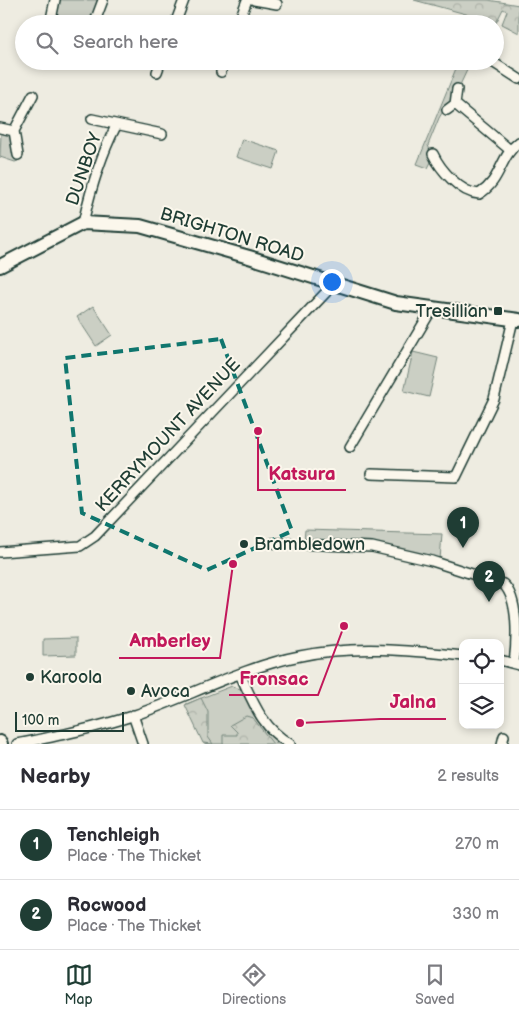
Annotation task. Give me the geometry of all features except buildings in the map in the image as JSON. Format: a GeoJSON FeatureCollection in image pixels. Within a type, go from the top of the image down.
{"type":"FeatureCollection","features":[{"type":"Feature","properties":{"kind":"street"},"geometry":{"type":"LineString","coordinates":[[52,15],[56,0]]}},
{"type":"Feature","properties":{"kind":"street"},"geometry":{"type":"LineString","coordinates":[[97,15],[103,0]]}},
{"type":"Feature","properties":{"kind":"street"},"geometry":{"type":"LineString","coordinates":[[178,15],[184,0]]}},
{"type":"Feature","properties":{"kind":"street"},"geometry":{"type":"LineString","coordinates":[[241,15],[247,0]]}},
{"type":"Feature","properties":{"kind":"street"},"geometry":{"type":"LineString","coordinates":[[254,0],[277,4]]}},
{"type":"Feature","properties":{"kind":"street"},"geometry":{"type":"LineString","coordinates":[[504,69],[519,79]]}},
{"type":"Feature","properties":{"kind":"street"},"geometry":{"type":"LineString","coordinates":[[447,110],[455,104],[457,89]]}},
{"type":"Feature","properties":{"kind":"street"},"geometry":{"type":"LineString","coordinates":[[18,156],[14,131],[33,95]]}},
{"type":"Feature","properties":{"kind":"street"},"geometry":{"type":"LineString","coordinates":[[455,104],[510,150]]}},
{"type":"Feature","properties":{"kind":"street","name":"DUNBOY"},"geometry":{"type":"LineString","coordinates":[[92,119],[146,136],[162,134]]}},
{"type":"Feature","properties":{"kind":"street","name":"DUNBOY"},"geometry":{"type":"LineString","coordinates":[[83,222],[90,190],[103,152],[116,126]]}},
{"type":"Feature","properties":{"kind":"street"},"geometry":{"type":"LineString","coordinates":[[0,128],[14,131]]}},
{"type":"Feature","properties":{"kind":"street"},"geometry":{"type":"LineString","coordinates":[[433,154],[442,169],[465,189],[479,194],[498,176],[510,150],[519,142]]}},
{"type":"Feature","properties":{"kind":"street"},"geometry":{"type":"LineString","coordinates":[[1,264],[83,222]]}},
{"type":"Feature","properties":{"kind":"street","name":"BRIGHTON ROAD"},"geometry":{"type":"LineString","coordinates":[[83,222],[140,226],[249,257],[333,285],[396,303],[516,320]]}},
{"type":"Feature","properties":{"kind":"street","name":"KERRYMOUNT AVENUE"},"geometry":{"type":"LineString","coordinates":[[0,552],[80,546],[95,536],[333,285]]}},
{"type":"Feature","properties":{"kind":"street"},"geometry":{"type":"LineString","coordinates":[[350,447],[432,309]]}},
{"type":"Feature","properties":{"kind":"street"},"geometry":{"type":"LineString","coordinates":[[371,474],[456,477],[494,399],[516,320]]}},
{"type":"Feature","properties":{"kind":"street"},"geometry":{"type":"LineString","coordinates":[[273,543],[372,547],[432,561],[503,584],[509,588],[514,603],[517,632],[516,664]]}},
{"type":"Feature","properties":{"kind":"street"},"geometry":{"type":"LineString","coordinates":[[17,744],[74,732],[133,716],[240,674],[286,659],[333,651],[406,650],[459,656]]}},
{"type":"Feature","properties":{"kind":"street"},"geometry":{"type":"LineString","coordinates":[[240,674],[265,723],[272,732],[290,744]]}},
{"type":"Feature","properties":{"kind":"street"},"geometry":{"type":"LineString","coordinates":[[133,716],[143,744]]}},
{"type":"Feature","properties":{"kind":"highlighted area"},"geometry":{"type":"Polygon","coordinates":[[[221,339],[292,531],[207,570],[82,513],[65,358],[221,339]]]}},
{"type":"Feature","properties":{"kind":"green space"},"geometry":{"type":"Polygon","coordinates":[[[60,0],[100,0],[94,15],[56,15],[60,0]]]}},
{"type":"Feature","properties":{"kind":"green space"},"geometry":{"type":"Polygon","coordinates":[[[414,0],[488,0],[519,5],[519,33],[504,25],[507,11],[503,9],[500,15],[470,15],[414,0]]]}},
{"type":"Feature","properties":{"kind":"green space"},"geometry":{"type":"Polygon","coordinates":[[[455,70],[467,70],[453,100],[439,118],[428,145],[435,164],[431,162],[428,168],[417,164],[455,70]]]}},
{"type":"Feature","properties":{"kind":"green space"},"geometry":{"type":"Polygon","coordinates":[[[9,127],[14,157],[18,161],[15,162],[0,157],[1,132],[9,127]]]}},
{"type":"Feature","properties":{"kind":"green space"},"geometry":{"type":"Polygon","coordinates":[[[242,139],[279,151],[273,169],[236,157],[242,139]]]}},
{"type":"Feature","properties":{"kind":"green space"},"geometry":{"type":"Polygon","coordinates":[[[93,306],[112,335],[96,346],[77,317],[93,306]]]}},
{"type":"Feature","properties":{"kind":"green space"},"geometry":{"type":"Polygon","coordinates":[[[413,352],[438,358],[429,397],[404,391],[413,352]]]}},
{"type":"Feature","properties":{"kind":"green space"},"geometry":{"type":"Polygon","coordinates":[[[305,530],[442,534],[440,560],[304,540],[305,530]]]}},
{"type":"Feature","properties":{"kind":"green space"},"geometry":{"type":"Polygon","coordinates":[[[76,638],[76,655],[43,656],[43,639],[76,638]]]}},
{"type":"Feature","properties":{"kind":"green space"},"geometry":{"type":"Polygon","coordinates":[[[232,686],[240,689],[262,727],[273,739],[281,744],[204,744],[186,704],[232,686]]]}},
{"type":"Feature","properties":{"kind":"green space"},"geometry":{"type":"Polygon","coordinates":[[[201,698],[208,712],[208,737],[213,744],[203,743],[185,705],[201,698]]]}},
{"type":"Feature","properties":{"kind":"green space"},"geometry":{"type":"Polygon","coordinates":[[[246,716],[253,718],[273,744],[223,744],[223,735],[237,735],[237,732],[230,725],[246,716]]]}},
{"type":"Feature","properties":{"kind":"place","name":"Tresillian"},"geometry":{"type":"Point","coordinates":[498,311]}},
{"type":"Feature","properties":{"kind":"place","name":"Katsura"},"geometry":{"type":"Point","coordinates":[258,431]}},
{"type":"Feature","properties":{"kind":"place","name":"Brambledown"},"geometry":{"type":"Point","coordinates":[244,544]}},
{"type":"Feature","properties":{"kind":"place","name":"Tenchleigh"},"geometry":{"type":"Point","coordinates":[463,548]}},
{"type":"Feature","properties":{"kind":"place","name":"Amberley"},"geometry":{"type":"Point","coordinates":[233,564]}},
{"type":"Feature","properties":{"kind":"place","name":"Rocwood"},"geometry":{"type":"Point","coordinates":[489,602]}},
{"type":"Feature","properties":{"kind":"place","name":"Fronsac"},"geometry":{"type":"Point","coordinates":[344,626]}},
{"type":"Feature","properties":{"kind":"place","name":"Karoola"},"geometry":{"type":"Point","coordinates":[30,677]}},
{"type":"Feature","properties":{"kind":"place","name":"Avoca"},"geometry":{"type":"Point","coordinates":[131,691]}},
{"type":"Feature","properties":{"kind":"place","name":"Jalna"},"geometry":{"type":"Point","coordinates":[300,723]}}]}
